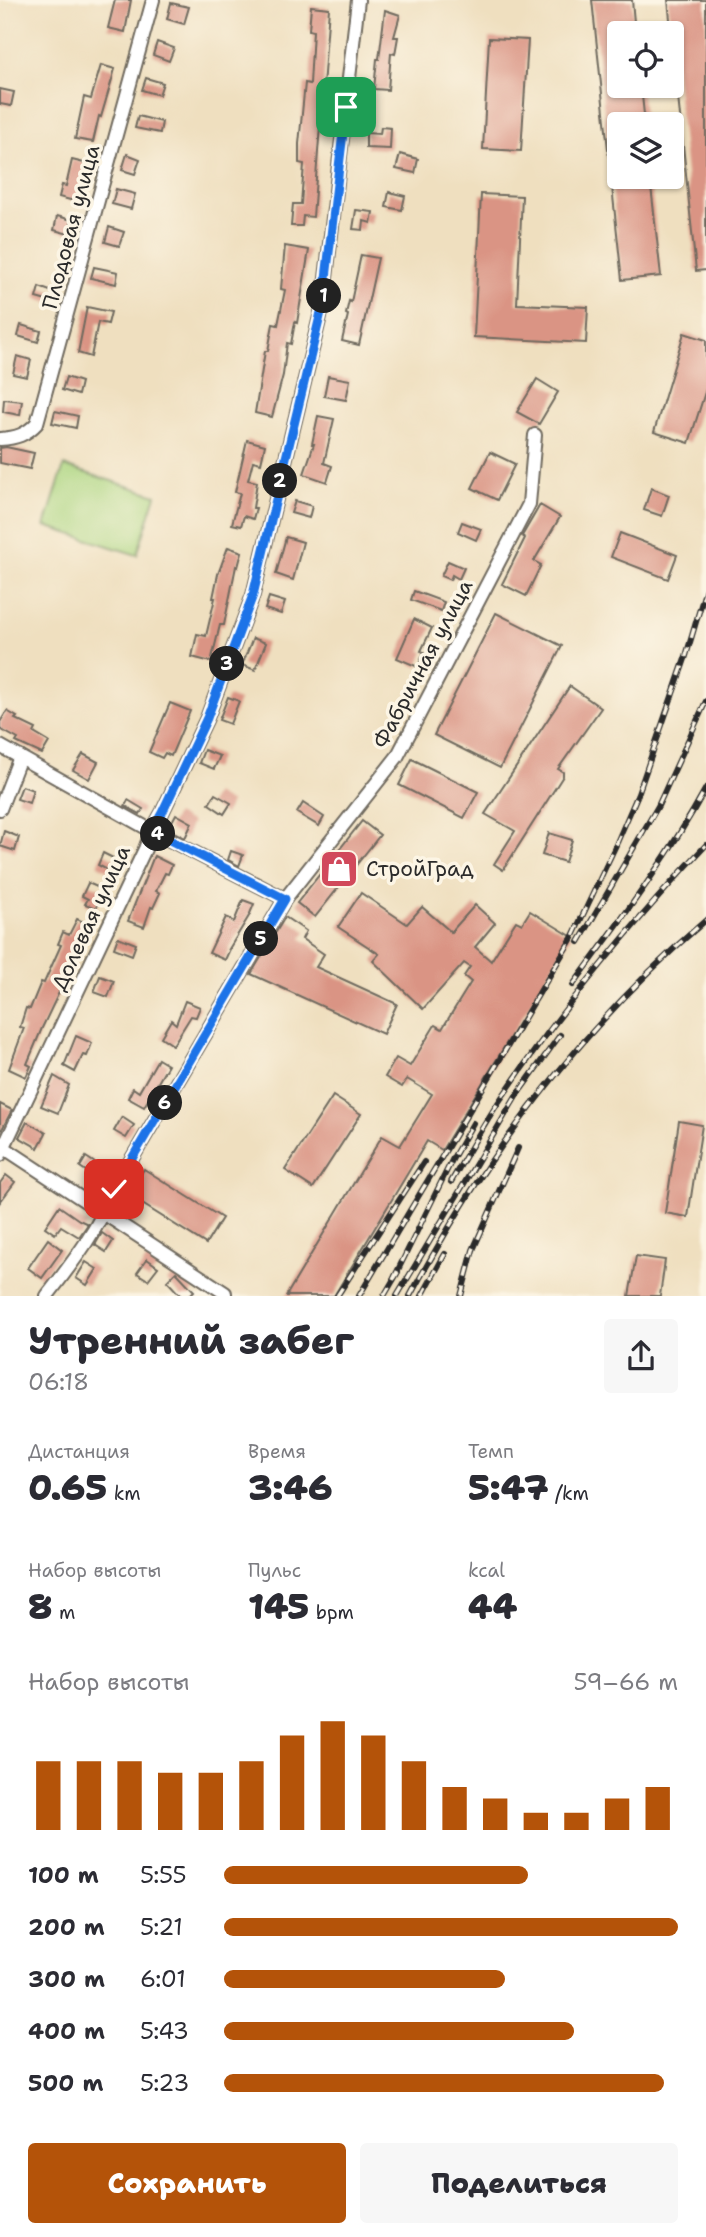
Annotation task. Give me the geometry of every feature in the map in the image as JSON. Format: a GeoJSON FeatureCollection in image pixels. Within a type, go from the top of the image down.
{"type":"FeatureCollection","features":[{"type":"Feature","properties":{"kind":"street","name":"Плодовая улица"},"geometry":{"type":"LineString","coordinates":[[0,439],[15,438],[29,432],[37,424],[153,0]]}},
{"type":"Feature","properties":{"kind":"street","name":"Долевая улица"},"geometry":{"type":"LineString","coordinates":[[2,1149],[207,718],[253,595],[323,304],[358,0]]}},
{"type":"Feature","properties":{"kind":"street","name":"Фабричная улица"},"geometry":{"type":"LineString","coordinates":[[47,1296],[104,1214],[114,1189],[285,899],[397,757],[530,504],[535,435]]}},
{"type":"Feature","properties":{"kind":"street"},"geometry":{"type":"LineString","coordinates":[[0,746],[152,831],[285,899]]}},
{"type":"Feature","properties":{"kind":"street"},"geometry":{"type":"LineString","coordinates":[[0,809],[20,757]]}},
{"type":"Feature","properties":{"kind":"street"},"geometry":{"type":"LineString","coordinates":[[2,1149],[225,1293],[225,1296]]}},
{"type":"Feature","properties":{"kind":"green space"},"geometry":{"type":"Polygon","coordinates":[[[64,466],[156,495],[137,555],[45,526],[64,466]]]}},
{"type":"Feature","properties":{"kind":"building"},"geometry":{"type":"Polygon","coordinates":[[[115,0],[131,0],[125,32],[108,28],[115,0]]]}},
{"type":"Feature","properties":{"kind":"building"},"geometry":{"type":"Polygon","coordinates":[[[592,0],[632,0],[634,21],[607,21],[607,98],[642,98],[644,112],[607,112],[607,140],[592,0]]]}},
{"type":"Feature","properties":{"kind":"building"},"geometry":{"type":"Polygon","coordinates":[[[668,0],[706,0],[706,270],[696,271],[684,155],[684,112],[680,112],[678,98],[684,98],[684,21],[670,21],[668,0]]]}},
{"type":"Feature","properties":{"kind":"building"},"geometry":{"type":"Polygon","coordinates":[[[171,3],[189,7],[184,24],[167,19],[171,3]]]}},
{"type":"Feature","properties":{"kind":"building"},"geometry":{"type":"Polygon","coordinates":[[[311,6],[329,8],[313,217],[303,216],[302,226],[291,226],[293,204],[301,204],[304,164],[299,163],[299,144],[305,83],[310,84],[313,31],[309,30],[311,6]]]}},
{"type":"Feature","properties":{"kind":"building"},"geometry":{"type":"Polygon","coordinates":[[[385,10],[400,15],[394,37],[398,37],[395,54],[391,53],[388,90],[374,89],[385,10]]]}},
{"type":"Feature","properties":{"kind":"building"},"geometry":{"type":"Polygon","coordinates":[[[489,38],[528,40],[521,151],[483,149],[489,38]]]}},
{"type":"Feature","properties":{"kind":"building"},"geometry":{"type":"Polygon","coordinates":[[[157,42],[174,48],[169,61],[153,55],[157,42]]]}},
{"type":"Feature","properties":{"kind":"building"},"geometry":{"type":"Polygon","coordinates":[[[101,65],[115,69],[93,142],[75,139],[84,97],[91,99],[101,65]]]}},
{"type":"Feature","properties":{"kind":"building"},"geometry":{"type":"Polygon","coordinates":[[[146,78],[163,83],[159,95],[142,90],[146,78]]]}},
{"type":"Feature","properties":{"kind":"building"},"geometry":{"type":"Polygon","coordinates":[[[0,89],[14,92],[11,106],[0,104],[0,89]]]}},
{"type":"Feature","properties":{"kind":"building"},"geometry":{"type":"Polygon","coordinates":[[[138,116],[162,122],[160,133],[135,128],[138,116]]]}},
{"type":"Feature","properties":{"kind":"building"},"geometry":{"type":"Polygon","coordinates":[[[381,127],[391,128],[390,149],[366,148],[366,133],[380,134],[381,127]]]}},
{"type":"Feature","properties":{"kind":"building"},"geometry":{"type":"Polygon","coordinates":[[[127,154],[140,159],[135,174],[122,170],[127,154]]]}},
{"type":"Feature","properties":{"kind":"building"},"geometry":{"type":"Polygon","coordinates":[[[400,154],[418,159],[415,173],[396,169],[400,154]]]}},
{"type":"Feature","properties":{"kind":"building"},"geometry":{"type":"Polygon","coordinates":[[[72,160],[88,164],[78,202],[59,197],[62,185],[66,186],[72,160]]]}},
{"type":"Feature","properties":{"kind":"building"},"geometry":{"type":"Polygon","coordinates":[[[116,189],[135,194],[131,209],[112,204],[116,189]]]}},
{"type":"Feature","properties":{"kind":"building"},"geometry":{"type":"Polygon","coordinates":[[[612,189],[651,189],[661,276],[622,280],[612,189]]]}},
{"type":"Feature","properties":{"kind":"building"},"geometry":{"type":"Polygon","coordinates":[[[389,192],[405,196],[402,210],[386,207],[389,192]]]}},
{"type":"Feature","properties":{"kind":"building"},"geometry":{"type":"Polygon","coordinates":[[[481,194],[522,196],[517,304],[588,307],[586,343],[474,337],[481,194]]]}},
{"type":"Feature","properties":{"kind":"building"},"geometry":{"type":"Polygon","coordinates":[[[356,210],[373,212],[371,223],[364,221],[363,230],[353,229],[356,210]]]}},
{"type":"Feature","properties":{"kind":"building"},"geometry":{"type":"Polygon","coordinates":[[[57,216],[72,220],[69,234],[54,230],[57,216]]]}},
{"type":"Feature","properties":{"kind":"building"},"geometry":{"type":"Polygon","coordinates":[[[109,227],[124,232],[119,246],[105,242],[109,227]]]}},
{"type":"Feature","properties":{"kind":"building"},"geometry":{"type":"Polygon","coordinates":[[[285,246],[309,250],[297,323],[295,322],[291,344],[287,343],[283,375],[272,417],[255,413],[265,351],[268,351],[273,324],[278,325],[285,290],[281,289],[285,246]]]}},
{"type":"Feature","properties":{"kind":"building"},"geometry":{"type":"Polygon","coordinates":[[[361,255],[378,258],[359,345],[342,341],[361,255]]]}},
{"type":"Feature","properties":{"kind":"building"},"geometry":{"type":"Polygon","coordinates":[[[94,267],[118,272],[116,284],[91,278],[94,267]]]}},
{"type":"Feature","properties":{"kind":"building"},"geometry":{"type":"Polygon","coordinates":[[[39,287],[53,292],[50,302],[36,298],[39,287]]]}},
{"type":"Feature","properties":{"kind":"building"},"geometry":{"type":"Polygon","coordinates":[[[87,307],[111,312],[108,324],[98,322],[91,357],[78,353],[87,307]]]}},
{"type":"Feature","properties":{"kind":"building"},"geometry":{"type":"Polygon","coordinates":[[[21,325],[41,331],[38,342],[18,336],[21,325]]]}},
{"type":"Feature","properties":{"kind":"building"},"geometry":{"type":"Polygon","coordinates":[[[684,333],[706,340],[706,389],[689,443],[654,432],[684,333]]]}},
{"type":"Feature","properties":{"kind":"building"},"geometry":{"type":"Polygon","coordinates":[[[17,356],[31,360],[27,377],[13,374],[17,356]]]}},
{"type":"Feature","properties":{"kind":"building"},"geometry":{"type":"Polygon","coordinates":[[[328,376],[350,380],[346,400],[324,396],[328,376]]]}},
{"type":"Feature","properties":{"kind":"building"},"geometry":{"type":"Polygon","coordinates":[[[66,377],[81,382],[78,395],[62,390],[66,377]]]}},
{"type":"Feature","properties":{"kind":"building"},"geometry":{"type":"Polygon","coordinates":[[[537,379],[558,392],[539,424],[517,412],[537,379]]]}},
{"type":"Feature","properties":{"kind":"building"},"geometry":{"type":"Polygon","coordinates":[[[4,399],[22,401],[20,415],[3,412],[4,399]]]}},
{"type":"Feature","properties":{"kind":"building"},"geometry":{"type":"Polygon","coordinates":[[[55,411],[78,416],[76,428],[52,423],[55,411]]]}},
{"type":"Feature","properties":{"kind":"building"},"geometry":{"type":"Polygon","coordinates":[[[318,416],[334,419],[324,463],[332,466],[327,482],[304,474],[314,444],[318,416]]]}},
{"type":"Feature","properties":{"kind":"building"},"geometry":{"type":"Polygon","coordinates":[[[247,440],[265,445],[261,463],[253,461],[248,480],[257,482],[253,519],[244,516],[241,526],[232,524],[240,493],[235,492],[247,440]]]}},
{"type":"Feature","properties":{"kind":"building"},"geometry":{"type":"Polygon","coordinates":[[[0,448],[34,453],[30,469],[0,463],[0,448]]]}},
{"type":"Feature","properties":{"kind":"building"},"geometry":{"type":"Polygon","coordinates":[[[490,452],[515,464],[497,500],[472,488],[490,452]]]}},
{"type":"Feature","properties":{"kind":"building"},"geometry":{"type":"Polygon","coordinates":[[[651,488],[669,495],[662,516],[644,510],[651,488]]]}},
{"type":"Feature","properties":{"kind":"building"},"geometry":{"type":"Polygon","coordinates":[[[295,501],[312,506],[309,518],[291,513],[295,501]]]}},
{"type":"Feature","properties":{"kind":"building"},"geometry":{"type":"Polygon","coordinates":[[[540,505],[560,517],[534,561],[541,565],[526,596],[502,584],[525,538],[522,536],[540,505]]]}},
{"type":"Feature","properties":{"kind":"building"},"geometry":{"type":"Polygon","coordinates":[[[462,522],[481,529],[476,540],[458,532],[462,522]]]}},
{"type":"Feature","properties":{"kind":"building"},"geometry":{"type":"Polygon","coordinates":[[[620,533],[677,555],[668,579],[611,557],[620,533]]]}},
{"type":"Feature","properties":{"kind":"building"},"geometry":{"type":"Polygon","coordinates":[[[286,537],[303,542],[293,580],[276,574],[286,537]]]}},
{"type":"Feature","properties":{"kind":"building"},"geometry":{"type":"Polygon","coordinates":[[[228,547],[242,552],[238,567],[236,566],[224,625],[220,625],[211,662],[192,657],[197,634],[206,636],[218,574],[228,547]]]}},
{"type":"Feature","properties":{"kind":"building"},"geometry":{"type":"Polygon","coordinates":[[[448,561],[464,568],[459,579],[452,575],[450,580],[441,576],[448,561]]]}},
{"type":"Feature","properties":{"kind":"building"},"geometry":{"type":"Polygon","coordinates":[[[414,591],[444,602],[441,611],[411,600],[414,591]]]}},
{"type":"Feature","properties":{"kind":"building"},"geometry":{"type":"Polygon","coordinates":[[[269,597],[285,602],[281,614],[265,609],[269,597]]]}},
{"type":"Feature","properties":{"kind":"building"},"geometry":{"type":"Polygon","coordinates":[[[496,613],[562,646],[500,768],[434,735],[496,613]]]}},
{"type":"Feature","properties":{"kind":"building"},"geometry":{"type":"Polygon","coordinates":[[[414,619],[432,628],[421,651],[424,652],[418,667],[397,658],[414,619]]]}},
{"type":"Feature","properties":{"kind":"building"},"geometry":{"type":"Polygon","coordinates":[[[253,638],[266,643],[255,670],[242,665],[253,638]]]}},
{"type":"Feature","properties":{"kind":"building"},"geometry":{"type":"Polygon","coordinates":[[[570,686],[601,708],[558,769],[563,772],[563,776],[503,870],[494,864],[515,831],[485,814],[570,686]]]}},
{"type":"Feature","properties":{"kind":"building"},"geometry":{"type":"Polygon","coordinates":[[[228,697],[239,701],[230,724],[219,720],[228,697]]]}},
{"type":"Feature","properties":{"kind":"building"},"geometry":{"type":"Polygon","coordinates":[[[170,703],[190,711],[171,756],[165,753],[162,758],[149,752],[170,703]]]}},
{"type":"Feature","properties":{"kind":"building"},"geometry":{"type":"Polygon","coordinates":[[[7,711],[17,717],[15,719],[36,729],[34,733],[49,742],[42,754],[16,742],[18,739],[0,729],[0,722],[7,711]]]}},
{"type":"Feature","properties":{"kind":"building"},"geometry":{"type":"Polygon","coordinates":[[[204,750],[220,756],[214,769],[199,763],[204,750]]]}},
{"type":"Feature","properties":{"kind":"building"},"geometry":{"type":"Polygon","coordinates":[[[83,754],[98,762],[89,779],[73,770],[83,754]]]}},
{"type":"Feature","properties":{"kind":"building"},"geometry":{"type":"Polygon","coordinates":[[[412,759],[478,792],[464,818],[399,785],[412,759]]]}},
{"type":"Feature","properties":{"kind":"building"},"geometry":{"type":"Polygon","coordinates":[[[22,786],[33,790],[29,803],[17,799],[22,786]]]}},
{"type":"Feature","properties":{"kind":"building"},"geometry":{"type":"Polygon","coordinates":[[[215,794],[231,803],[224,814],[209,804],[215,794]]]}},
{"type":"Feature","properties":{"kind":"building"},"geometry":{"type":"Polygon","coordinates":[[[128,800],[143,809],[140,814],[125,806],[128,800]]]}},
{"type":"Feature","properties":{"kind":"building"},"geometry":{"type":"Polygon","coordinates":[[[303,803],[324,817],[319,826],[297,813],[303,803]]]}},
{"type":"Feature","properties":{"kind":"building"},"geometry":{"type":"Polygon","coordinates":[[[176,814],[192,823],[185,838],[168,829],[176,814]]]}},
{"type":"Feature","properties":{"kind":"building","name":"СтройГрад"},"geometry":{"type":"Polygon","coordinates":[[[362,821],[380,835],[315,917],[297,903],[362,821]]]}},
{"type":"Feature","properties":{"kind":"building"},"geometry":{"type":"Polygon","coordinates":[[[4,831],[19,837],[15,851],[0,846],[4,831]]]}},
{"type":"Feature","properties":{"kind":"building"},"geometry":{"type":"Polygon","coordinates":[[[549,833],[572,840],[565,862],[542,855],[549,833]]]}},
{"type":"Feature","properties":{"kind":"building"},"geometry":{"type":"Polygon","coordinates":[[[231,851],[243,855],[239,866],[228,860],[231,851]]]}},
{"type":"Feature","properties":{"kind":"building"},"geometry":{"type":"Polygon","coordinates":[[[103,853],[119,861],[113,873],[98,865],[103,853]]]}},
{"type":"Feature","properties":{"kind":"building"},"geometry":{"type":"Polygon","coordinates":[[[154,856],[172,865],[156,891],[160,893],[153,908],[151,907],[144,927],[128,921],[154,856]]]}},
{"type":"Feature","properties":{"kind":"building"},"geometry":{"type":"Polygon","coordinates":[[[88,883],[104,890],[96,908],[85,904],[88,899],[82,896],[88,883]]]}},
{"type":"Feature","properties":{"kind":"building"},"geometry":{"type":"Polygon","coordinates":[[[361,893],[407,924],[422,907],[451,932],[475,905],[495,923],[475,947],[491,961],[516,921],[522,924],[530,911],[571,936],[442,1150],[427,1141],[334,1296],[286,1296],[382,1136],[400,1146],[432,1094],[407,1079],[402,1087],[385,1077],[396,1058],[410,1066],[435,1025],[442,1029],[471,982],[464,976],[470,967],[464,963],[423,1009],[373,961],[379,954],[338,927],[361,893]]]}},
{"type":"Feature","properties":{"kind":"building"},"geometry":{"type":"Polygon","coordinates":[[[243,900],[254,904],[225,960],[209,953],[226,917],[234,922],[243,900]]]}},
{"type":"Feature","properties":{"kind":"building"},"geometry":{"type":"Polygon","coordinates":[[[285,917],[306,931],[302,939],[324,954],[316,967],[397,1004],[383,1034],[251,974],[285,917]]]}},
{"type":"Feature","properties":{"kind":"building"},"geometry":{"type":"Polygon","coordinates":[[[77,919],[88,924],[27,1064],[31,1066],[26,1077],[9,1069],[24,1028],[20,1027],[26,1008],[30,1009],[41,982],[44,983],[61,945],[58,944],[63,932],[69,935],[77,919]]]}},
{"type":"Feature","properties":{"kind":"building"},"geometry":{"type":"Polygon","coordinates":[[[118,937],[136,944],[132,955],[114,948],[118,937]]]}},
{"type":"Feature","properties":{"kind":"building"},"geometry":{"type":"Polygon","coordinates":[[[100,976],[114,981],[108,997],[94,992],[100,976]]]}},
{"type":"Feature","properties":{"kind":"building"},"geometry":{"type":"Polygon","coordinates":[[[185,1001],[200,1007],[196,1017],[191,1016],[173,1045],[161,1037],[171,1020],[176,1024],[185,1001]]]}},
{"type":"Feature","properties":{"kind":"building"},"geometry":{"type":"Polygon","coordinates":[[[76,1036],[92,1043],[87,1056],[83,1055],[75,1072],[64,1066],[76,1036]]]}},
{"type":"Feature","properties":{"kind":"building"},"geometry":{"type":"Polygon","coordinates":[[[158,1059],[168,1065],[144,1107],[128,1098],[133,1088],[139,1092],[158,1059]]]}},
{"type":"Feature","properties":{"kind":"building"},"geometry":{"type":"Polygon","coordinates":[[[54,1076],[69,1085],[58,1113],[41,1106],[54,1076]]]}},
{"type":"Feature","properties":{"kind":"building"},"geometry":{"type":"Polygon","coordinates":[[[333,1096],[361,1114],[313,1188],[285,1170],[333,1096]]]}},
{"type":"Feature","properties":{"kind":"building"},"geometry":{"type":"Polygon","coordinates":[[[0,1104],[12,1110],[0,1133],[0,1104]]]}},
{"type":"Feature","properties":{"kind":"building"},"geometry":{"type":"Polygon","coordinates":[[[122,1117],[134,1125],[126,1138],[114,1131],[122,1117]]]}},
{"type":"Feature","properties":{"kind":"building"},"geometry":{"type":"Polygon","coordinates":[[[679,1121],[702,1125],[688,1217],[665,1213],[679,1121]]]}},
{"type":"Feature","properties":{"kind":"building"},"geometry":{"type":"Polygon","coordinates":[[[27,1122],[46,1133],[38,1148],[19,1137],[27,1122]]]}},
{"type":"Feature","properties":{"kind":"building"},"geometry":{"type":"Polygon","coordinates":[[[86,1157],[101,1167],[95,1177],[80,1167],[86,1157]]]}},
{"type":"Feature","properties":{"kind":"building"},"geometry":{"type":"Polygon","coordinates":[[[144,1169],[222,1218],[206,1244],[128,1195],[144,1169]]]}},
{"type":"Feature","properties":{"kind":"building"},"geometry":{"type":"Polygon","coordinates":[[[6,1175],[15,1182],[0,1202],[0,1183],[6,1175]]]}},
{"type":"Feature","properties":{"kind":"building"},"geometry":{"type":"Polygon","coordinates":[[[59,1206],[88,1224],[79,1237],[61,1226],[55,1234],[45,1227],[59,1206]]]}},
{"type":"Feature","properties":{"kind":"building"},"geometry":{"type":"Polygon","coordinates":[[[102,1233],[113,1241],[106,1252],[95,1245],[102,1233]]]}},
{"type":"Feature","properties":{"kind":"building"},"geometry":{"type":"Polygon","coordinates":[[[48,1239],[62,1250],[42,1278],[28,1268],[48,1239]]]}},
{"type":"Feature","properties":{"kind":"building"},"geometry":{"type":"Polygon","coordinates":[[[636,1256],[665,1260],[660,1296],[629,1296],[636,1256]]]}},
{"type":"Feature","properties":{"kind":"building"},"geometry":{"type":"Polygon","coordinates":[[[147,1259],[158,1267],[148,1280],[137,1273],[147,1259]]]}},
{"type":"Feature","properties":{"kind":"building"},"geometry":{"type":"Polygon","coordinates":[[[86,1262],[97,1269],[87,1285],[76,1278],[86,1262]]]}},
{"type":"Feature","properties":{"kind":"building"},"geometry":{"type":"Polygon","coordinates":[[[176,1272],[194,1291],[189,1296],[181,1296],[167,1281],[176,1272]]]}},
{"type":"Feature","properties":{"kind":"railway"},"geometry":{"type":"LineString","coordinates":[[359,1296],[572,938],[638,794],[686,656],[706,588]]}},
{"type":"Feature","properties":{"kind":"railway"},"geometry":{"type":"LineString","coordinates":[[579,942],[658,806],[706,701]]}},
{"type":"Feature","properties":{"kind":"railway"},"geometry":{"type":"LineString","coordinates":[[573,985],[660,864],[706,788]]}},
{"type":"Feature","properties":{"kind":"railway"},"geometry":{"type":"LineString","coordinates":[[451,1182],[492,1112],[553,1026],[627,933],[706,845]]}},
{"type":"Feature","properties":{"kind":"railway"},"geometry":{"type":"LineString","coordinates":[[410,1296],[477,1183],[561,1068],[645,976],[706,920]]}},
{"type":"Feature","properties":{"kind":"railway"},"geometry":{"type":"LineString","coordinates":[[397,1296],[517,1095],[560,1035]]}},
{"type":"Feature","properties":{"kind":"railway"},"geometry":{"type":"LineString","coordinates":[[393,1280],[473,1123]]}},
{"type":"Feature","properties":{"kind":"railway"},"geometry":{"type":"LineString","coordinates":[[461,1296],[473,1250],[518,1148]]}},
{"type":"Feature","properties":{"kind":"railway"},"geometry":{"type":"LineString","coordinates":[[337,1296],[424,1162]]}},
{"type":"Feature","properties":{"kind":"railway"},"geometry":{"type":"LineString","coordinates":[[422,1296],[445,1254]]}},
{"type":"Feature","properties":{"kind":"railway"},"geometry":{"type":"LineString","coordinates":[[384,1296],[398,1272]]}},
{"type":"Feature","properties":{"kind":"place","name":"СтройГрад"},"geometry":{"type":"Point","coordinates":[339,869]}},
{"type":"Feature","properties":{"kind":"route"},"geometry":{"type":"LineString","coordinates":[[114,1189],[285,899],[152,831],[207,718],[253,595],[323,304],[346,107]]}}]}
